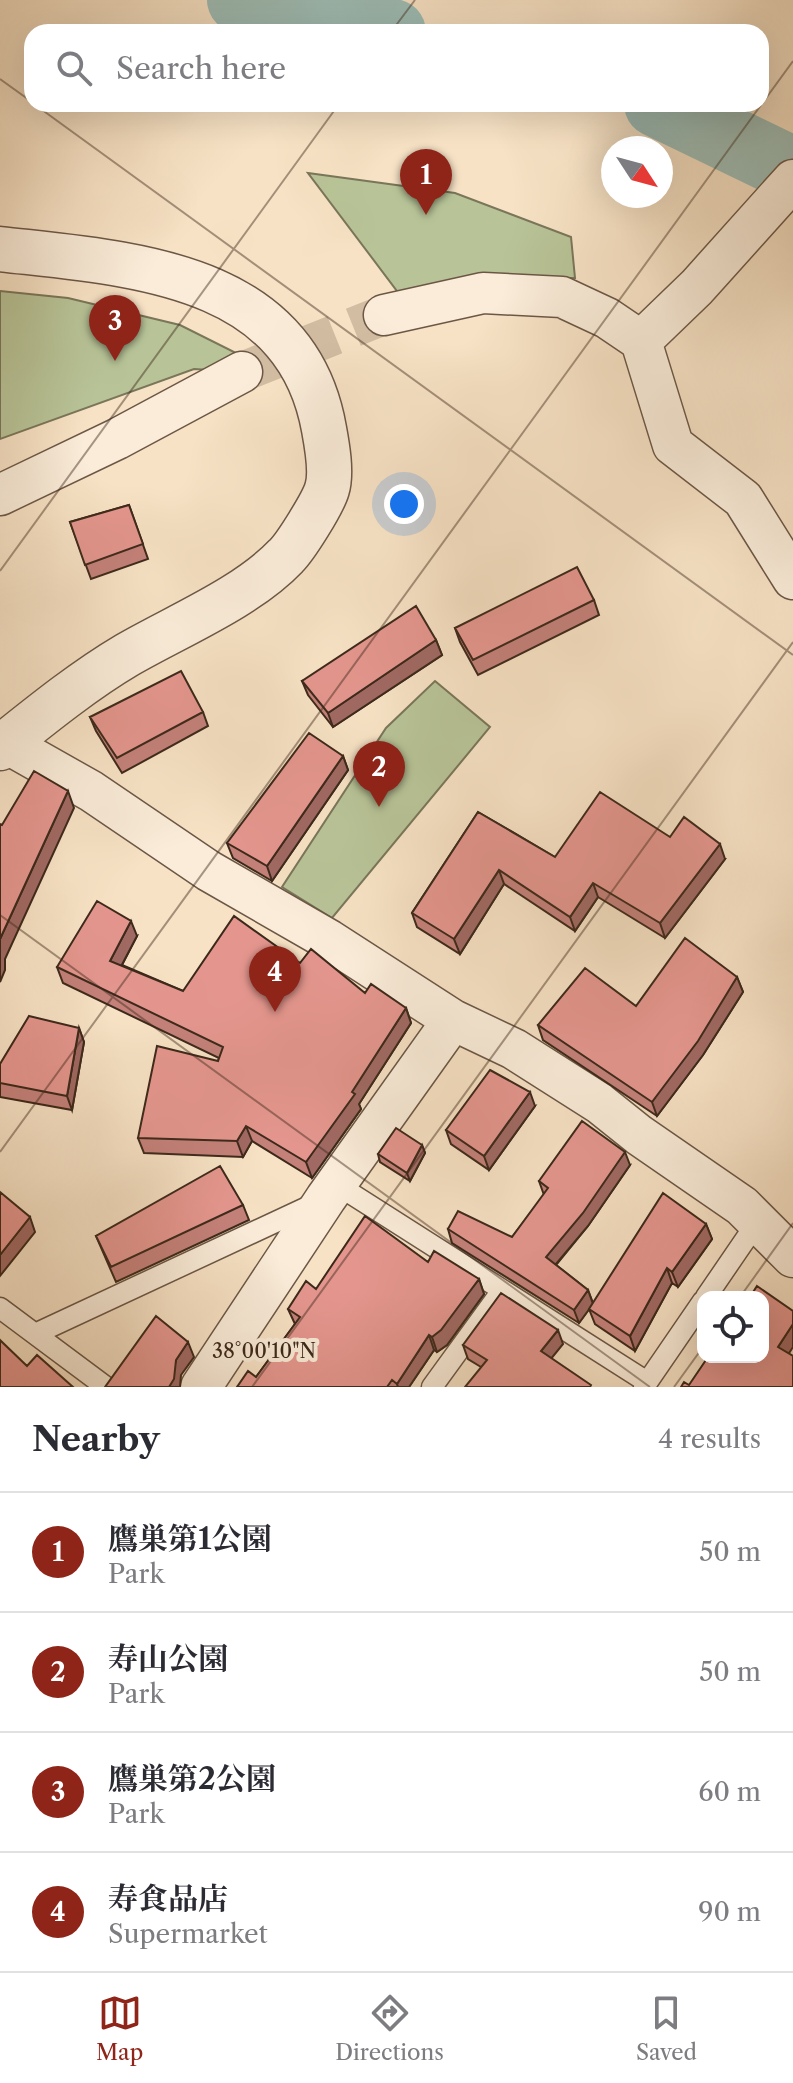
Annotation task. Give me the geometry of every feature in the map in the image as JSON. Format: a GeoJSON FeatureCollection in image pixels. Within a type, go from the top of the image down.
{"type":"FeatureCollection","features":[{"type":"Feature","properties":{"kind":"street"},"geometry":{"type":"LineString","coordinates":[[641,341],[697,287],[793,180]]}},
{"type":"Feature","properties":{"kind":"street"},"geometry":{"type":"LineString","coordinates":[[0,249],[110,262],[183,279],[247,306],[276,329],[301,362],[319,399],[326,441],[327,489],[286,556],[237,593],[124,657],[3,745],[91,791],[209,871],[329,940],[453,1020],[514,1049],[599,1103],[758,1221],[793,1257]]}},
{"type":"Feature","properties":{"kind":"street"},"geometry":{"type":"LineString","coordinates":[[384,315],[483,293],[562,297],[607,318],[641,341],[673,445],[743,499],[793,579]]}},
{"type":"Feature","properties":{"kind":"street"},"geometry":{"type":"LineString","coordinates":[[0,495],[117,439],[242,372]]}},
{"type":"Feature","properties":{"kind":"street"},"geometry":{"type":"LineString","coordinates":[[201,1387],[331,1191],[453,1020]]}},
{"type":"Feature","properties":{"kind":"lane"},"geometry":{"type":"LineString","coordinates":[[35,1334],[331,1191],[501,1292],[645,1384],[697,1309]]}},
{"type":"Feature","properties":{"kind":"lane"},"geometry":{"type":"LineString","coordinates":[[710,1291],[758,1221]]}},
{"type":"Feature","properties":{"kind":"lane"},"geometry":{"type":"LineString","coordinates":[[432,1387],[501,1292]]}},
{"type":"Feature","properties":{"kind":"lane"},"geometry":{"type":"LineString","coordinates":[[0,1308],[106,1387]]}},
{"type":"Feature","properties":{"kind":"green space"},"geometry":{"type":"Polygon","coordinates":[[[308,173],[455,193],[571,237],[575,278],[469,278],[400,295],[308,173]]]}},
{"type":"Feature","properties":{"kind":"green space"},"geometry":{"type":"Polygon","coordinates":[[[0,291],[68,298],[180,325],[234,352],[226,371],[194,369],[0,439],[0,291]]]}},
{"type":"Feature","properties":{"kind":"green space"},"geometry":{"type":"Polygon","coordinates":[[[435,681],[490,727],[332,918],[282,887],[386,728],[435,681]]]}},
{"type":"Feature","properties":{"kind":"building"},"geometry":{"type":"Polygon","coordinates":[[[129,505],[143,544],[85,565],[70,522],[129,505]]]}},
{"type":"Feature","properties":{"kind":"building"},"geometry":{"type":"Polygon","coordinates":[[[577,567],[594,600],[473,660],[455,628],[577,567]]]}},
{"type":"Feature","properties":{"kind":"building"},"geometry":{"type":"Polygon","coordinates":[[[416,606],[436,640],[328,713],[302,681],[416,606]]]}},
{"type":"Feature","properties":{"kind":"building"},"geometry":{"type":"Polygon","coordinates":[[[181,671],[203,712],[117,758],[90,717],[181,671]]]}},
{"type":"Feature","properties":{"kind":"building"},"geometry":{"type":"Polygon","coordinates":[[[309,733],[343,756],[267,866],[227,843],[309,733]]]}},
{"type":"Feature","properties":{"kind":"building"},"geometry":{"type":"Polygon","coordinates":[[[34,771],[68,791],[0,939],[0,824],[34,771]]]}},
{"type":"Feature","properties":{"kind":"building"},"geometry":{"type":"Polygon","coordinates":[[[600,792],[670,837],[684,817],[720,844],[660,923],[593,883],[570,917],[499,870],[454,939],[412,913],[478,812],[555,857],[600,792]]]}},
{"type":"Feature","properties":{"kind":"building"},"geometry":{"type":"Polygon","coordinates":[[[97,901],[131,921],[110,961],[183,991],[234,916],[300,963],[311,949],[365,993],[371,984],[406,1008],[352,1092],[355,1094],[306,1162],[246,1126],[237,1141],[138,1138],[157,1046],[218,1061],[223,1047],[57,967],[97,901]]]}},
{"type":"Feature","properties":{"kind":"building"},"geometry":{"type":"Polygon","coordinates":[[[685,938],[737,977],[698,1041],[652,1102],[538,1025],[585,968],[636,1006],[685,938]]]}},
{"type":"Feature","properties":{"kind":"building"},"geometry":{"type":"Polygon","coordinates":[[[29,1016],[79,1028],[67,1096],[0,1083],[0,1064],[29,1016]]]}},
{"type":"Feature","properties":{"kind":"building"},"geometry":{"type":"Polygon","coordinates":[[[490,1070],[530,1092],[484,1156],[446,1130],[490,1070]]]}},
{"type":"Feature","properties":{"kind":"building"},"geometry":{"type":"Polygon","coordinates":[[[582,1121],[625,1152],[583,1213],[546,1257],[588,1290],[574,1310],[448,1229],[458,1211],[512,1237],[548,1188],[539,1181],[582,1121]]]}},
{"type":"Feature","properties":{"kind":"building"},"geometry":{"type":"Polygon","coordinates":[[[396,1128],[422,1145],[407,1173],[378,1154],[396,1128]]]}},
{"type":"Feature","properties":{"kind":"building"},"geometry":{"type":"Polygon","coordinates":[[[220,1166],[243,1205],[111,1267],[96,1236],[220,1166]]]}},
{"type":"Feature","properties":{"kind":"building"},"geometry":{"type":"Polygon","coordinates":[[[0,1192],[30,1217],[0,1255],[0,1192]]]}},
{"type":"Feature","properties":{"kind":"building"},"geometry":{"type":"Polygon","coordinates":[[[663,1193],[706,1224],[672,1272],[667,1268],[630,1336],[589,1309],[663,1193]]]}},
{"type":"Feature","properties":{"kind":"building"},"geometry":{"type":"Polygon","coordinates":[[[365,1216],[428,1262],[434,1251],[479,1279],[441,1330],[432,1337],[429,1335],[397,1384],[392,1380],[387,1387],[237,1387],[248,1371],[256,1377],[300,1317],[288,1309],[306,1281],[316,1289],[365,1216]]]}},
{"type":"Feature","properties":{"kind":"building"},"geometry":{"type":"Polygon","coordinates":[[[501,1293],[558,1330],[541,1351],[590,1387],[465,1387],[487,1360],[463,1345],[501,1293]]]}},
{"type":"Feature","properties":{"kind":"building"},"geometry":{"type":"Polygon","coordinates":[[[769,1294],[793,1311],[793,1324],[778,1347],[793,1356],[793,1387],[681,1387],[684,1382],[689,1385],[704,1363],[769,1363],[769,1294]]]}},
{"type":"Feature","properties":{"kind":"building"},"geometry":{"type":"Polygon","coordinates":[[[156,1316],[188,1342],[176,1360],[174,1379],[169,1387],[105,1387],[156,1316]]]}},
{"type":"Feature","properties":{"kind":"building"},"geometry":{"type":"Polygon","coordinates":[[[0,1340],[27,1366],[37,1355],[73,1387],[0,1387],[0,1340]]]}},
{"type":"Feature","properties":{"kind":"waterway"},"geometry":{"type":"LineString","coordinates":[[240,0],[355,24]]}},
{"type":"Feature","properties":{"kind":"waterway"},"geometry":{"type":"LineString","coordinates":[[673,112],[793,170]]}},
{"type":"Feature","properties":{"kind":"tunnel"},"geometry":{"type":"LineString","coordinates":[[242,372],[384,315]]}},
{"type":"Feature","properties":{"kind":"place","name":"鷹巣第1公園"},"geometry":{"type":"Point","coordinates":[426,215]}},
{"type":"Feature","properties":{"kind":"place","name":"鷹巣第2公園"},"geometry":{"type":"Point","coordinates":[115,361]}},
{"type":"Feature","properties":{"kind":"place","name":"寿山公園"},"geometry":{"type":"Point","coordinates":[379,807]}},
{"type":"Feature","properties":{"kind":"place","name":"寿食品店"},"geometry":{"type":"Point","coordinates":[275,1012]}}]}
